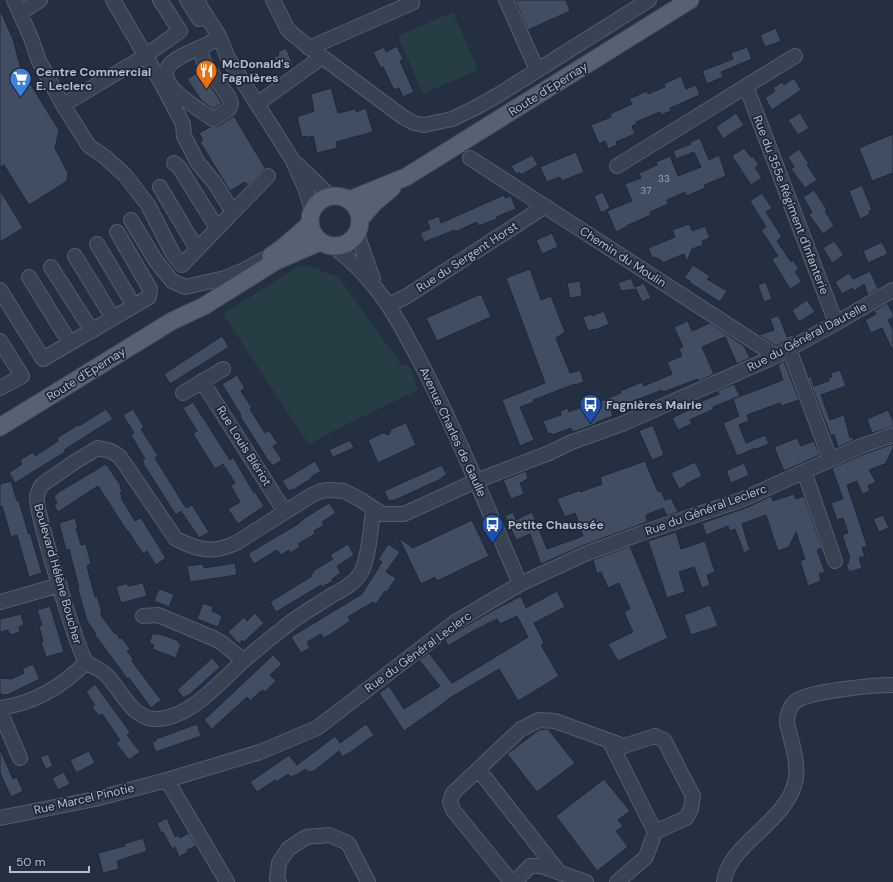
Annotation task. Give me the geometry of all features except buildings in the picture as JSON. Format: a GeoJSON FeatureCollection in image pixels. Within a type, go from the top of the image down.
{"type":"FeatureCollection","features":[{"type":"Feature","properties":{"kind":"main road","name":"Route d'Epernay"},"geometry":{"type":"LineString","coordinates":[[358,226],[374,203],[406,177],[690,0]]}},
{"type":"Feature","properties":{"kind":"main road","name":"Route d'Epernay"},"geometry":{"type":"LineString","coordinates":[[349,200],[406,177]]}},
{"type":"Feature","properties":{"kind":"main road"},"geometry":{"type":"LineString","coordinates":[[330,196],[342,197],[349,200],[358,212],[358,226],[348,243],[341,246],[327,244],[315,237],[311,231],[311,217],[322,199],[330,196]]}},
{"type":"Feature","properties":{"kind":"main road","name":"Route d'Epernay"},"geometry":{"type":"LineString","coordinates":[[0,427],[172,321],[193,305],[272,255],[286,245],[311,217]]}},
{"type":"Feature","properties":{"kind":"main road","name":"Route d'Epernay"},"geometry":{"type":"LineString","coordinates":[[172,321],[204,306],[276,261],[327,244]]}},
{"type":"Feature","properties":{"kind":"street"},"geometry":{"type":"LineString","coordinates":[[14,0],[39,61],[63,105],[89,146],[105,157],[125,175],[143,199],[173,254],[182,265],[268,176]]}},
{"type":"Feature","properties":{"kind":"street"},"geometry":{"type":"LineString","coordinates":[[20,13],[40,0]]}},
{"type":"Feature","properties":{"kind":"street"},"geometry":{"type":"LineString","coordinates":[[113,0],[183,124],[184,136],[198,164],[214,182],[233,212]]}},
{"type":"Feature","properties":{"kind":"street"},"geometry":{"type":"LineString","coordinates":[[63,105],[145,56],[180,31],[160,0]]}},
{"type":"Feature","properties":{"kind":"street"},"geometry":{"type":"LineString","coordinates":[[273,0],[288,30],[309,48],[403,117],[414,123],[424,125],[452,118],[498,96],[650,0]]}},
{"type":"Feature","properties":{"kind":"street"},"geometry":{"type":"LineString","coordinates":[[506,0],[537,70]]}},
{"type":"Feature","properties":{"kind":"street"},"geometry":{"type":"LineString","coordinates":[[190,1],[213,41],[228,58],[292,159],[306,190],[311,217]]}},
{"type":"Feature","properties":{"kind":"street"},"geometry":{"type":"LineString","coordinates":[[190,1],[200,6],[219,36],[228,58]]}},
{"type":"Feature","properties":{"kind":"street"},"geometry":{"type":"LineString","coordinates":[[309,48],[412,3]]}},
{"type":"Feature","properties":{"kind":"street"},"geometry":{"type":"LineString","coordinates":[[200,49],[204,62],[228,96],[231,103],[229,110],[214,119],[174,92],[166,78],[165,71],[174,61],[192,50],[200,49],[213,41]]}},
{"type":"Feature","properties":{"kind":"street"},"geometry":{"type":"LineString","coordinates":[[162,44],[174,61]]}},
{"type":"Feature","properties":{"kind":"street"},"geometry":{"type":"LineString","coordinates":[[617,166],[795,56]]}},
{"type":"Feature","properties":{"kind":"street"},"geometry":{"type":"LineString","coordinates":[[257,104],[322,57]]}},
{"type":"Feature","properties":{"kind":"street","name":"Rue du 355e Régiment d'Infanterie"},"geometry":{"type":"LineString","coordinates":[[746,86],[836,324]]}},
{"type":"Feature","properties":{"kind":"street","name":"Chemin du Moulin"},"geometry":{"type":"LineString","coordinates":[[470,158],[776,356]]}},
{"type":"Feature","properties":{"kind":"street"},"geometry":{"type":"LineString","coordinates":[[292,159],[330,196]]}},
{"type":"Feature","properties":{"kind":"street"},"geometry":{"type":"LineString","coordinates":[[174,163],[217,228]]}},
{"type":"Feature","properties":{"kind":"street"},"geometry":{"type":"LineString","coordinates":[[160,187],[197,248]]}},
{"type":"Feature","properties":{"kind":"street","name":"Rue du Sergent Horst"},"geometry":{"type":"LineString","coordinates":[[389,305],[407,296],[544,207]]}},
{"type":"Feature","properties":{"kind":"street"},"geometry":{"type":"LineString","coordinates":[[131,220],[160,266],[172,280],[185,287],[225,278],[272,255]]}},
{"type":"Feature","properties":{"kind":"street","name":"Avenue Charles de Gaulle"},"geometry":{"type":"LineString","coordinates":[[358,226],[375,285]]}},
{"type":"Feature","properties":{"kind":"street"},"geometry":{"type":"LineString","coordinates":[[0,290],[43,359],[149,297],[150,289],[117,232]]}},
{"type":"Feature","properties":{"kind":"street"},"geometry":{"type":"LineString","coordinates":[[97,244],[134,306]]}},
{"type":"Feature","properties":{"kind":"street","name":"Avenue Charles de Gaulle"},"geometry":{"type":"LineString","coordinates":[[327,244],[352,261],[375,285],[389,305],[437,394],[520,584]]}},
{"type":"Feature","properties":{"kind":"street"},"geometry":{"type":"LineString","coordinates":[[75,256],[113,318]]}},
{"type":"Feature","properties":{"kind":"street"},"geometry":{"type":"LineString","coordinates":[[51,267],[92,331]]}},
{"type":"Feature","properties":{"kind":"street"},"geometry":{"type":"LineString","coordinates":[[29,277],[70,343]]}},
{"type":"Feature","properties":{"kind":"street","name":"Rue du Général Dautelle"},"geometry":{"type":"LineString","coordinates":[[476,481],[549,453],[572,442],[622,424],[776,356],[836,324],[893,290]]}},
{"type":"Feature","properties":{"kind":"street"},"geometry":{"type":"LineString","coordinates":[[0,341],[22,376],[0,388]]}},
{"type":"Feature","properties":{"kind":"street"},"geometry":{"type":"LineString","coordinates":[[789,349],[830,459]]}},
{"type":"Feature","properties":{"kind":"street"},"geometry":{"type":"LineString","coordinates":[[183,392],[223,368]]}},
{"type":"Feature","properties":{"kind":"street","name":"Rue Louis Blériot"},"geometry":{"type":"LineString","coordinates":[[202,381],[285,512]]}},
{"type":"Feature","properties":{"kind":"street","name":"Rue du Général Leclerc"},"geometry":{"type":"LineString","coordinates":[[167,780],[260,752],[317,728],[454,623],[520,584],[585,554],[638,534],[741,500],[830,459],[893,435]]}},
{"type":"Feature","properties":{"kind":"street","name":"Boulevard Hélène Boucher"},"geometry":{"type":"LineString","coordinates":[[86,662],[77,641],[40,518],[36,498],[42,485],[98,448],[111,451],[120,457],[176,538],[190,546],[202,550],[224,549],[321,491],[344,491],[382,514],[404,514],[476,481]]}},
{"type":"Feature","properties":{"kind":"street"},"geometry":{"type":"LineString","coordinates":[[804,471],[835,561]]}},
{"type":"Feature","properties":{"kind":"street"},"geometry":{"type":"LineString","coordinates":[[0,708],[42,696],[74,675],[86,662],[103,672],[112,680],[130,706],[139,714],[158,719],[171,716],[189,708],[199,702],[292,620],[348,586],[360,576],[365,564],[373,509]]}},
{"type":"Feature","properties":{"kind":"street"},"geometry":{"type":"LineString","coordinates":[[0,602],[60,585]]}},
{"type":"Feature","properties":{"kind":"street"},"geometry":{"type":"LineString","coordinates":[[143,616],[158,615],[213,638],[222,643],[244,661]]}},
{"type":"Feature","properties":{"kind":"street"},"geometry":{"type":"LineString","coordinates":[[724,882],[728,868],[734,858],[776,815],[787,802],[793,790],[796,778],[796,768],[787,717],[792,706],[800,699],[818,694],[852,688],[893,685]]}},
{"type":"Feature","properties":{"kind":"street"},"geometry":{"type":"LineString","coordinates":[[0,711],[20,758]]}},
{"type":"Feature","properties":{"kind":"street"},"geometry":{"type":"LineString","coordinates":[[511,882],[453,810],[450,802],[453,793],[520,729],[538,720],[556,721],[624,746],[655,736],[664,740],[693,796],[691,809],[686,818],[655,832],[646,857],[616,882]]}},
{"type":"Feature","properties":{"kind":"street"},"geometry":{"type":"LineString","coordinates":[[610,742],[655,832]]}},
{"type":"Feature","properties":{"kind":"street"},"geometry":{"type":"LineString","coordinates":[[478,769],[558,871]]}},
{"type":"Feature","properties":{"kind":"street"},"geometry":{"type":"LineString","coordinates":[[167,780],[227,882]]}},
{"type":"Feature","properties":{"kind":"street","name":"Rue Marcel Pinotie"},"geometry":{"type":"LineString","coordinates":[[0,818],[95,799],[167,780]]}},
{"type":"Feature","properties":{"kind":"street"},"geometry":{"type":"LineString","coordinates":[[279,882],[277,879],[279,863],[288,849],[306,838],[329,835],[348,843],[368,882]]}},
{"type":"Feature","properties":{"kind":"street"},"geometry":{"type":"LineString","coordinates":[[515,882],[530,866],[541,866],[586,882]]}},
{"type":"Feature","properties":{"kind":"green space"},"geometry":{"type":"Polygon","coordinates":[[[453,12],[478,70],[423,94],[398,36],[453,12]]]}},
{"type":"Feature","properties":{"kind":"green space"},"geometry":{"type":"Polygon","coordinates":[[[299,266],[311,267],[338,277],[401,364],[410,367],[418,390],[325,435],[309,445],[223,314],[299,266]]]}},
{"type":"Feature","properties":{"kind":"place","name":"McDonald's Fagnières"},"geometry":{"type":"Point","coordinates":[207,90]}},
{"type":"Feature","properties":{"kind":"place","name":"Centre Commercial E. Leclerc"},"geometry":{"type":"Point","coordinates":[20,98]}},
{"type":"Feature","properties":{"kind":"place","name":"Fagnières Mairie"},"geometry":{"type":"Point","coordinates":[591,424]}},
{"type":"Feature","properties":{"kind":"place","name":"Petite Chaussée"},"geometry":{"type":"Point","coordinates":[493,544]}}]}
